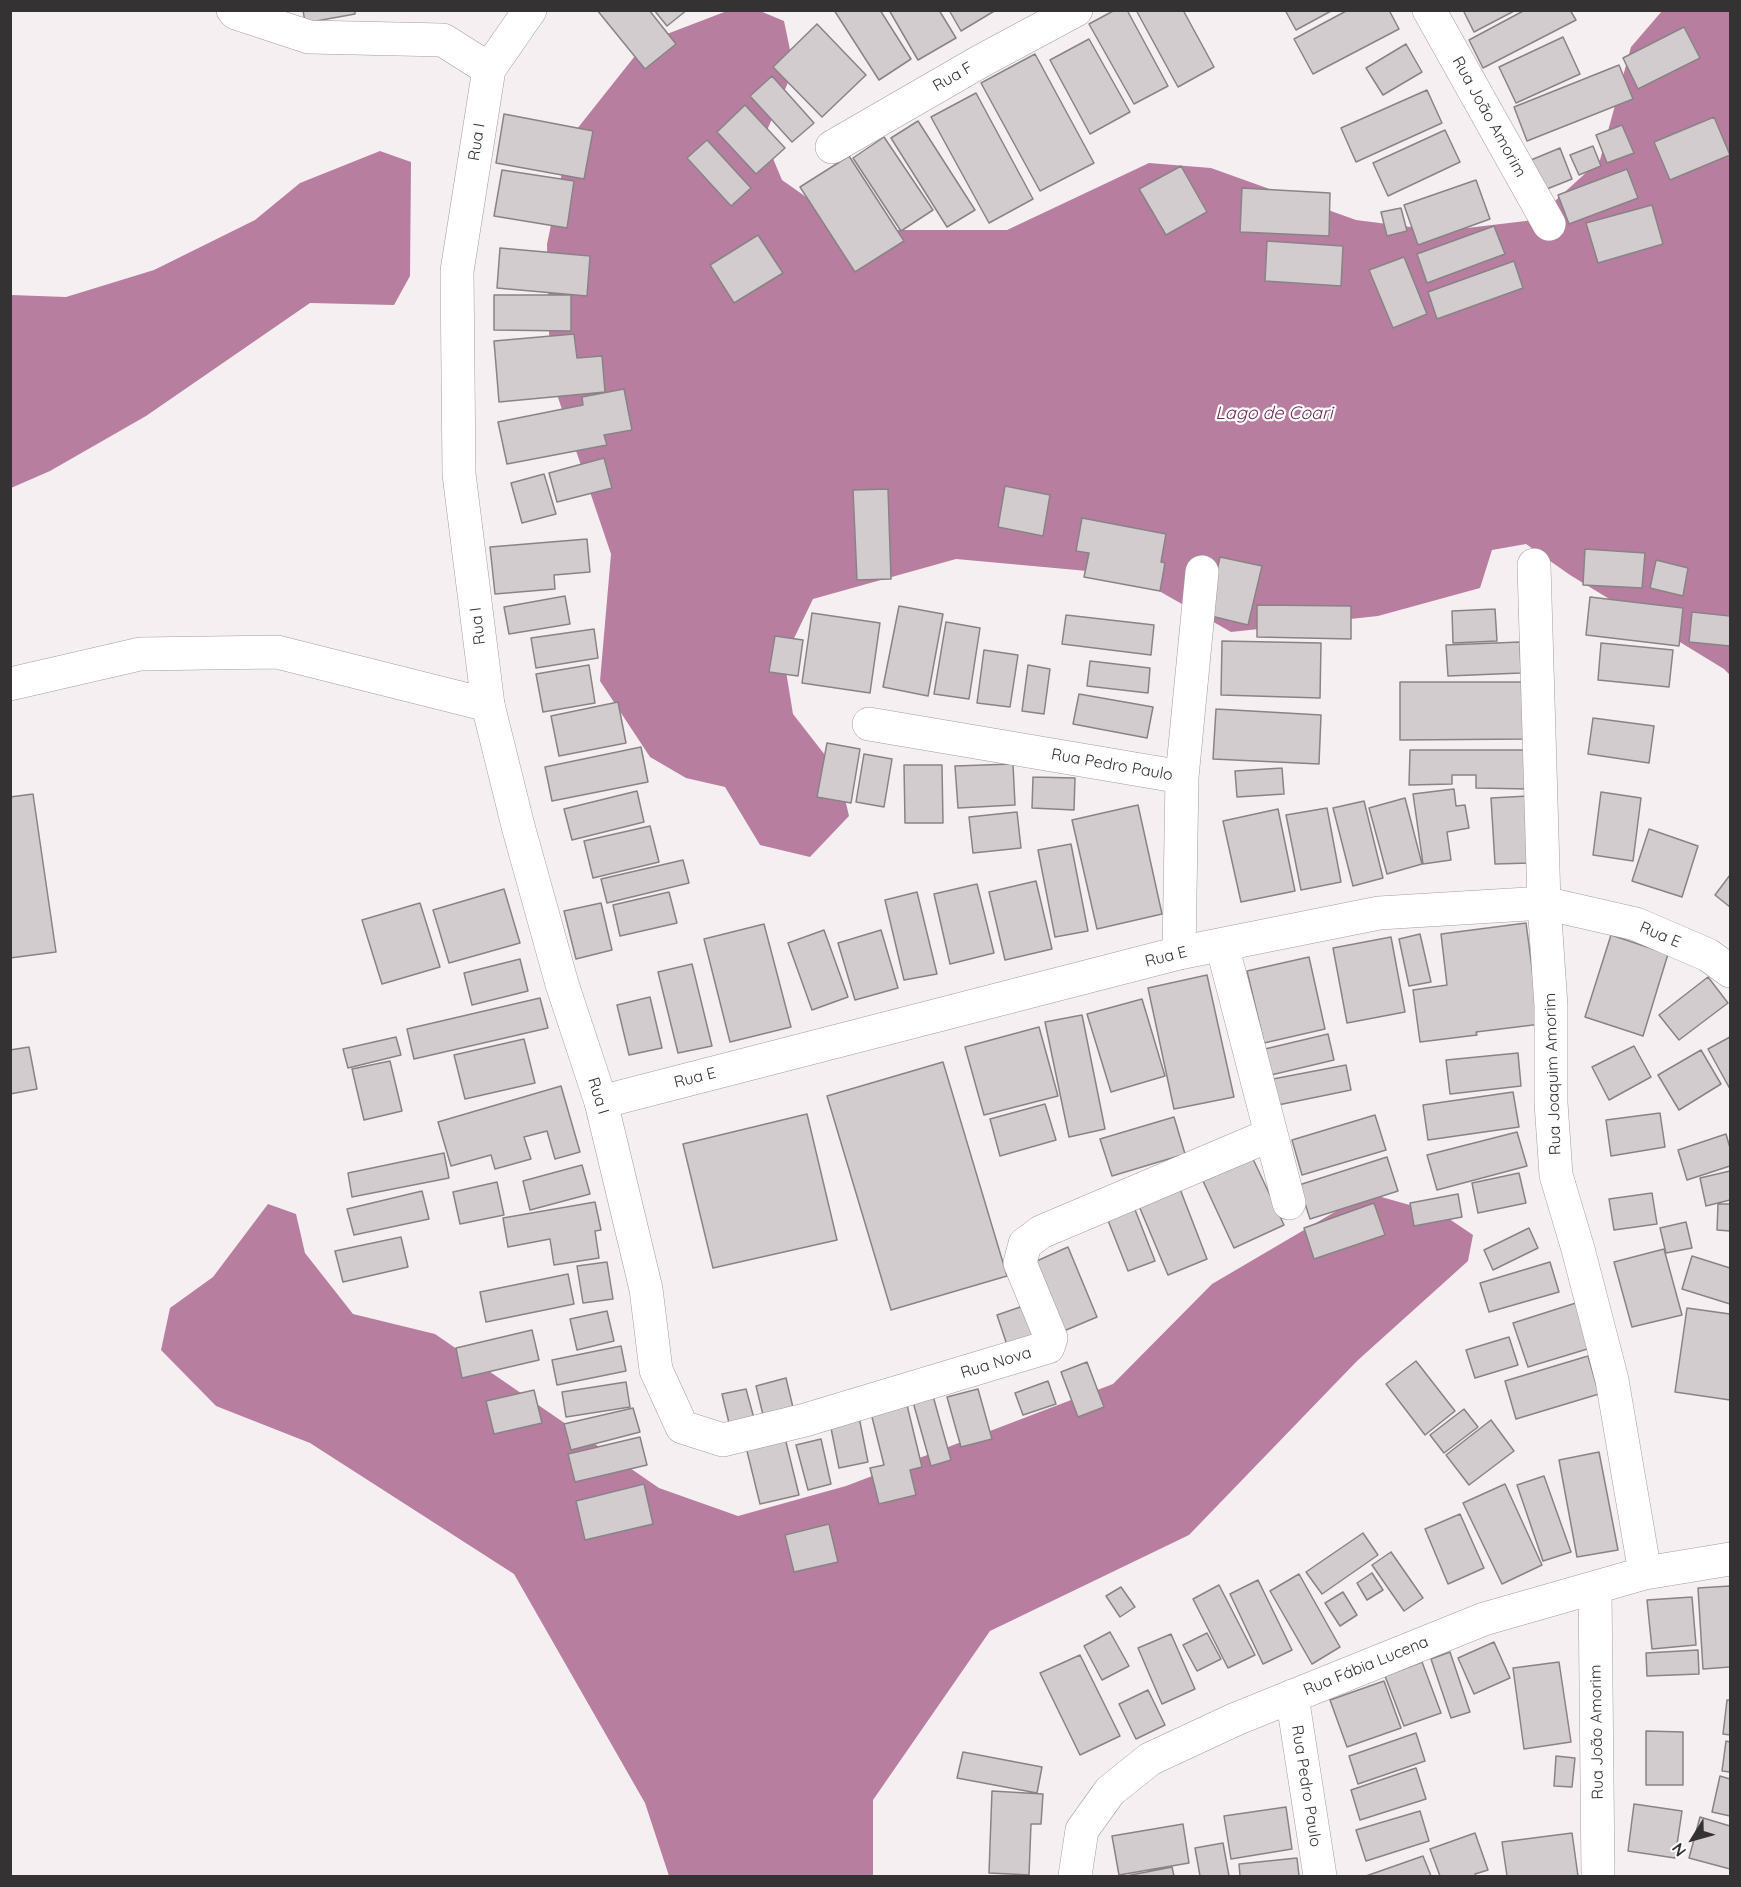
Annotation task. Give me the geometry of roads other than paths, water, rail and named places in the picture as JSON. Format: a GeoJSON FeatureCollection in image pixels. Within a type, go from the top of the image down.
{"type":"FeatureCollection","features":[{"type":"Feature","properties":{"kind":"street"},"geometry":{"type":"LineString","coordinates":[[233,10],[236,13],[309,37],[443,40],[489,69],[530,10]]}},
{"type":"Feature","properties":{"kind":"street","name":"Rua F"},"geometry":{"type":"LineString","coordinates":[[832,147],[981,61],[1076,10]]}},
{"type":"Feature","properties":{"kind":"street","name":"Rua João Amorim"},"geometry":{"type":"LineString","coordinates":[[1429,10],[1549,224]]}},
{"type":"Feature","properties":{"kind":"street","name":"Rua I"},"geometry":{"type":"LineString","coordinates":[[489,69],[457,271],[459,474],[488,705],[518,826],[562,984],[601,1102],[646,1289],[656,1370],[682,1427]]}},
{"type":"Feature","properties":{"kind":"street","name":"Rua Joaquim Amorim"},"geometry":{"type":"LineString","coordinates":[[1534,566],[1544,903],[1551,1006],[1551,1103],[1556,1175],[1612,1380],[1646,1574]]}},
{"type":"Feature","properties":{"kind":"street"},"geometry":{"type":"LineString","coordinates":[[1182,777],[1202,572]]}},
{"type":"Feature","properties":{"kind":"street"},"geometry":{"type":"LineString","coordinates":[[10,684],[140,654],[277,652],[488,705]]}},
{"type":"Feature","properties":{"kind":"street","name":"Rua Pedro Paulo"},"geometry":{"type":"LineString","coordinates":[[869,724],[1182,777],[1179,953]]}},
{"type":"Feature","properties":{"kind":"street","name":"Rua E"},"geometry":{"type":"LineString","coordinates":[[601,1102],[1179,953],[1379,913],[1544,903],[1636,924],[1708,955],[1731,970]]}},
{"type":"Feature","properties":{"kind":"street"},"geometry":{"type":"LineString","coordinates":[[1222,945],[1288,1203]]}},
{"type":"Feature","properties":{"kind":"street","name":"Rua Nova"},"geometry":{"type":"LineString","coordinates":[[682,1427],[723,1440],[805,1420],[1048,1347],[1051,1338],[1020,1263],[1025,1244],[1041,1232],[1270,1135]]}},
{"type":"Feature","properties":{"kind":"street","name":"Rua Fábia Lucena"},"geometry":{"type":"LineString","coordinates":[[1075,1876],[1082,1830],[1110,1791],[1150,1759],[1236,1719],[1484,1619],[1646,1574],[1731,1559]]}},
{"type":"Feature","properties":{"kind":"street","name":"Rua João Amorim"},"geometry":{"type":"LineString","coordinates":[[1595,1588],[1598,1876]]}},
{"type":"Feature","properties":{"kind":"street","name":"Rua Pedro Paulo"},"geometry":{"type":"LineString","coordinates":[[1292,1696],[1320,1876]]}},
{"type":"Feature","properties":{"kind":"water","name":"Lago de Coari"},"geometry":{"type":"Polygon","coordinates":[[[727,11],[760,11],[784,21],[794,69],[764,137],[782,180],[853,230],[1007,230],[1149,163],[1211,168],[1356,220],[1442,231],[1534,220],[1600,160],[1631,47],[1662,11],[1730,11],[1730,675],[1724,669],[1570,575],[1526,544],[1492,550],[1480,588],[1378,616],[1231,632],[1131,575],[956,559],[813,599],[784,659],[793,714],[839,773],[849,816],[810,857],[760,845],[725,787],[686,778],[650,757],[600,681],[611,554],[550,374],[547,244],[569,139],[646,42],[727,11]]]}},
{"type":"Feature","properties":{"kind":"water"},"geometry":{"type":"Polygon","coordinates":[[[380,151],[411,162],[410,276],[394,305],[310,303],[146,416],[50,471],[11,488],[11,295],[66,297],[154,270],[255,220],[300,183],[380,151]]]}},
{"type":"Feature","properties":{"kind":"water"},"geometry":{"type":"Polygon","coordinates":[[[1367,1193],[1442,1214],[1473,1235],[1468,1261],[1357,1361],[1189,1535],[990,1631],[873,1800],[873,1876],[669,1876],[645,1803],[514,1574],[310,1443],[216,1406],[161,1350],[170,1308],[213,1277],[268,1204],[296,1214],[305,1253],[353,1314],[435,1334],[659,1488],[738,1516],[846,1486],[1113,1384],[1212,1284],[1367,1193]]]}}]}
